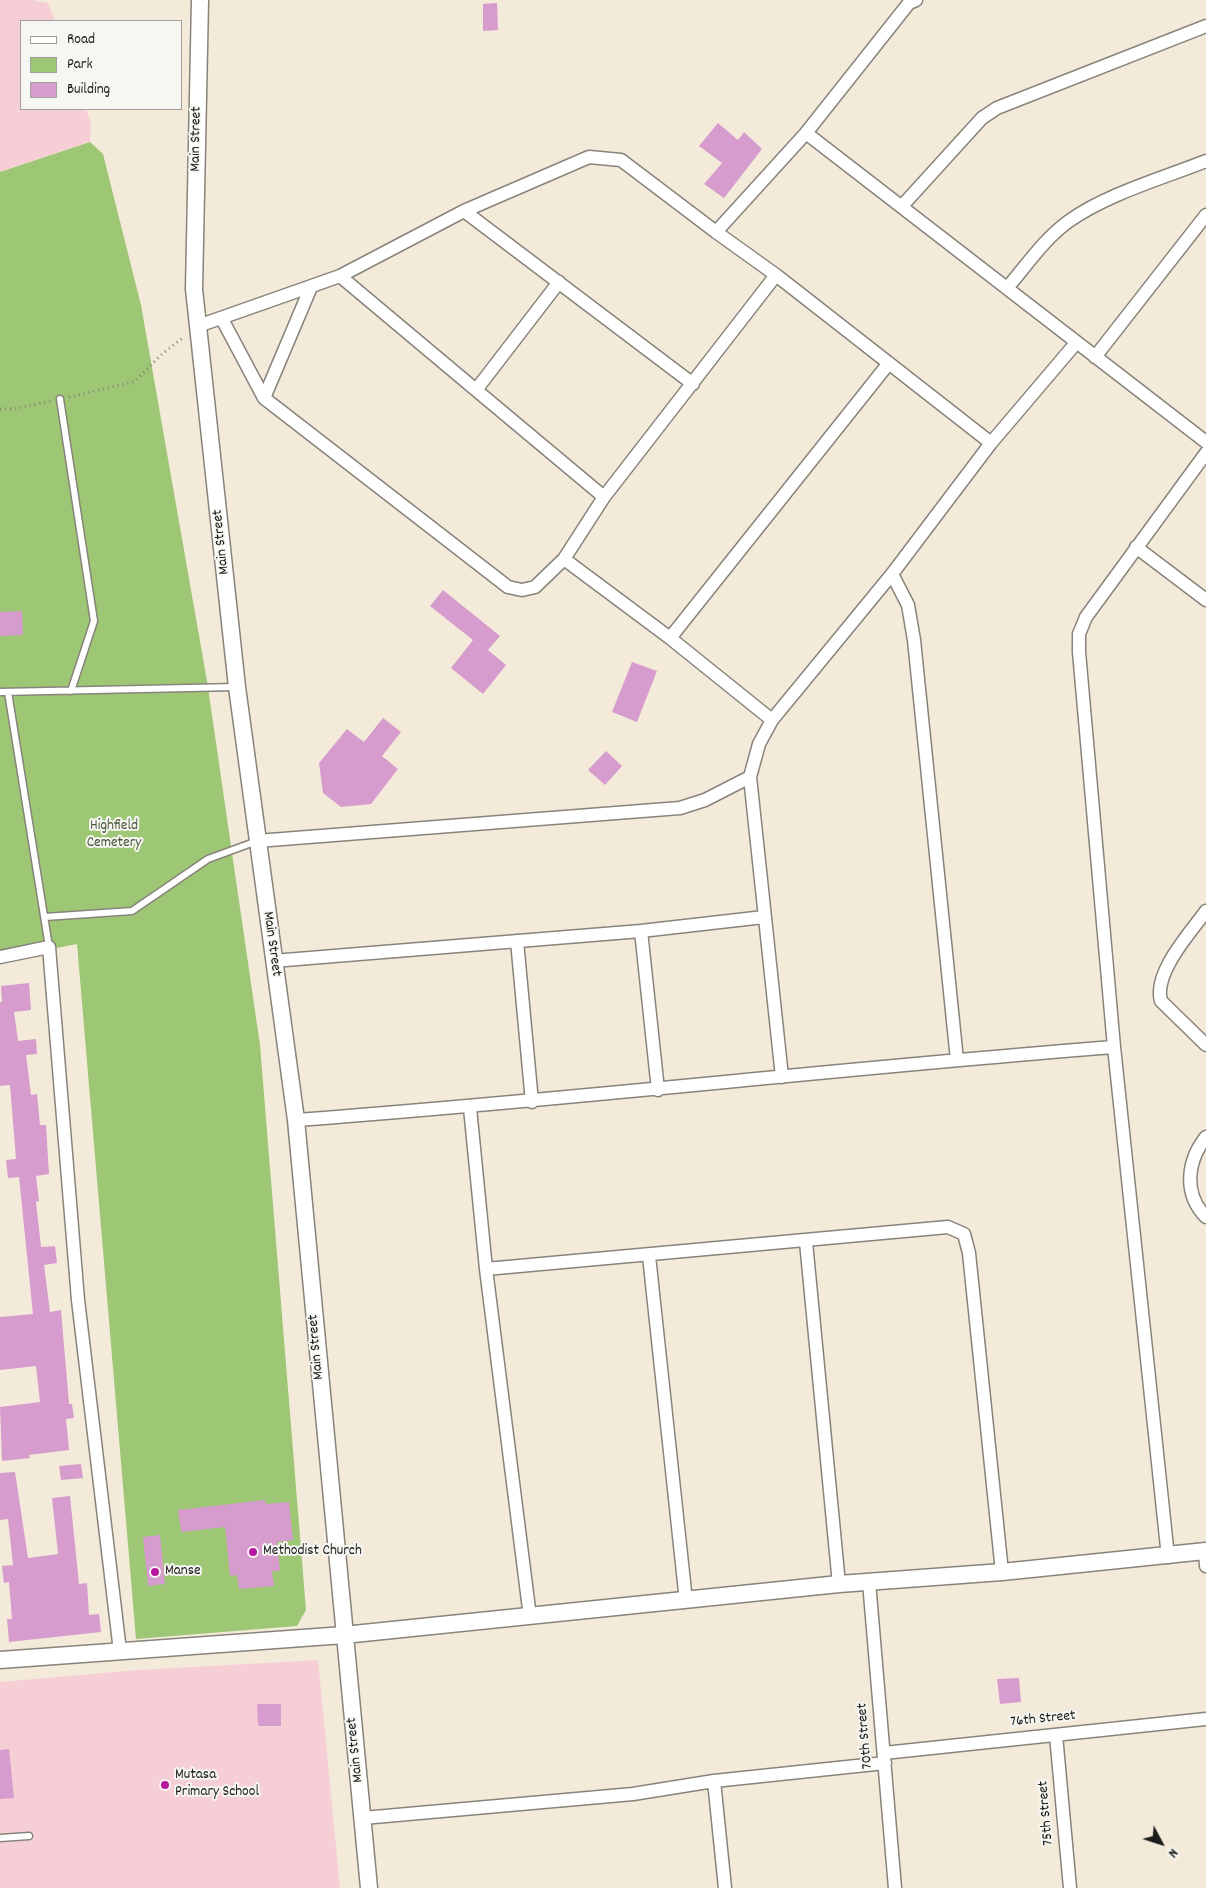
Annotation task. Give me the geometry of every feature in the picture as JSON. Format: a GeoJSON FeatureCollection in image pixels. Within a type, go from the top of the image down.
{"type":"FeatureCollection","features":[{"type":"Feature","properties":{"kind":"street","name":"Main Street"},"geometry":{"type":"LineString","coordinates":[[200,0],[194,289],[238,687],[273,961],[296,1120],[369,1888]]}},
{"type":"Feature","properties":{"kind":"street"},"geometry":{"type":"LineString","coordinates":[[716,232],[806,133],[908,3],[916,0]]}},
{"type":"Feature","properties":{"kind":"street"},"geometry":{"type":"LineString","coordinates":[[902,206],[982,118],[997,108],[1206,26]]}},
{"type":"Feature","properties":{"kind":"street"},"geometry":{"type":"LineString","coordinates":[[806,133],[1206,442]]}},
{"type":"Feature","properties":{"kind":"street"},"geometry":{"type":"LineString","coordinates":[[198,326],[340,276],[464,211],[589,157],[608,158],[621,160],[776,275],[991,443]]}},
{"type":"Feature","properties":{"kind":"street"},"geometry":{"type":"LineString","coordinates":[[1007,288],[1042,246],[1069,221],[1098,204],[1206,161]]}},
{"type":"Feature","properties":{"kind":"street"},"geometry":{"type":"LineString","coordinates":[[464,211],[693,384]]}},
{"type":"Feature","properties":{"kind":"street"},"geometry":{"type":"LineString","coordinates":[[1095,356],[1206,215]]}},
{"type":"Feature","properties":{"kind":"street"},"geometry":{"type":"LineString","coordinates":[[222,319],[264,398],[508,587],[522,590],[535,587],[564,559],[604,498],[776,275]]}},
{"type":"Feature","properties":{"kind":"street"},"geometry":{"type":"LineString","coordinates":[[340,276],[604,498]]}},
{"type":"Feature","properties":{"kind":"street"},"geometry":{"type":"LineString","coordinates":[[476,390],[560,282]]}},
{"type":"Feature","properties":{"kind":"street"},"geometry":{"type":"LineString","coordinates":[[264,398],[310,287]]}},
{"type":"Feature","properties":{"kind":"street"},"geometry":{"type":"LineString","coordinates":[[782,1077],[750,777],[759,744],[772,720],[892,574],[991,443],[1076,343]]}},
{"type":"Feature","properties":{"kind":"street"},"geometry":{"type":"LineString","coordinates":[[670,638],[889,362]]}},
{"type":"Feature","properties":{"kind":"street"},"geometry":{"type":"LineString","coordinates":[[1168,1557],[1114,1047],[1079,652],[1079,634],[1086,617],[1206,453]]}},
{"type":"Feature","properties":{"kind":"street"},"geometry":{"type":"LineString","coordinates":[[1136,547],[1206,600]]}},
{"type":"Feature","properties":{"kind":"street"},"geometry":{"type":"LineString","coordinates":[[564,559],[670,638],[772,720]]}},
{"type":"Feature","properties":{"kind":"street"},"geometry":{"type":"LineString","coordinates":[[892,574],[908,605],[914,640],[957,1060]]}},
{"type":"Feature","properties":{"kind":"street"},"geometry":{"type":"LineString","coordinates":[[257,841],[680,808],[705,800],[750,777]]}},
{"type":"Feature","properties":{"kind":"street"},"geometry":{"type":"LineString","coordinates":[[1206,910],[1162,975],[1158,991],[1161,1001],[1206,1045]]}},
{"type":"Feature","properties":{"kind":"street"},"geometry":{"type":"LineString","coordinates":[[273,961],[641,931],[764,917]]}},
{"type":"Feature","properties":{"kind":"street"},"geometry":{"type":"LineString","coordinates":[[641,931],[658,1090]]}},
{"type":"Feature","properties":{"kind":"street"},"geometry":{"type":"LineString","coordinates":[[517,941],[532,1102]]}},
{"type":"Feature","properties":{"kind":"street"},"geometry":{"type":"LineString","coordinates":[[0,957],[49,947],[78,1300],[120,1651]]}},
{"type":"Feature","properties":{"kind":"street"},"geometry":{"type":"LineString","coordinates":[[296,1120],[470,1108],[957,1060],[1114,1047]]}},
{"type":"Feature","properties":{"kind":"street"},"geometry":{"type":"LineString","coordinates":[[470,1108],[486,1269],[530,1617]]}},
{"type":"Feature","properties":{"kind":"street"},"geometry":{"type":"LineString","coordinates":[[1206,1137],[1197,1149],[1190,1170],[1192,1196],[1206,1217]]}},
{"type":"Feature","properties":{"kind":"street"},"geometry":{"type":"LineString","coordinates":[[486,1269],[806,1242],[948,1227],[964,1234],[969,1253],[1002,1572]]}},
{"type":"Feature","properties":{"kind":"street"},"geometry":{"type":"LineString","coordinates":[[806,1242],[839,1584]]}},
{"type":"Feature","properties":{"kind":"street"},"geometry":{"type":"LineString","coordinates":[[649,1256],[686,1601]]}},
{"type":"Feature","properties":{"kind":"street"},"geometry":{"type":"LineString","coordinates":[[0,1660],[344,1635],[839,1584],[1168,1557],[1206,1556]]}},
{"type":"Feature","properties":{"kind":"street","name":"70th Street"},"geometry":{"type":"LineString","coordinates":[[869,1582],[896,1888]]}},
{"type":"Feature","properties":{"kind":"street","name":"76th Street"},"geometry":{"type":"LineString","coordinates":[[363,1818],[633,1794],[1056,1734],[1206,1718]]}},
{"type":"Feature","properties":{"kind":"street","name":"75th Street"},"geometry":{"type":"LineString","coordinates":[[1056,1734],[1070,1888]]}},
{"type":"Feature","properties":{"kind":"street"},"geometry":{"type":"LineString","coordinates":[[714,1781],[725,1888]]}},
{"type":"Feature","properties":{"kind":"lane"},"geometry":{"type":"LineString","coordinates":[[60,399],[94,621],[71,691]]}},
{"type":"Feature","properties":{"kind":"lane"},"geometry":{"type":"LineString","coordinates":[[0,692],[238,687]]}},
{"type":"Feature","properties":{"kind":"lane"},"geometry":{"type":"LineString","coordinates":[[8,692],[49,947]]}},
{"type":"Feature","properties":{"kind":"lane"},"geometry":{"type":"LineString","coordinates":[[45,917],[132,911],[208,859],[257,841]]}},
{"type":"Feature","properties":{"kind":"lane"},"geometry":{"type":"LineString","coordinates":[[0,1838],[30,1836]]}},
{"type":"Feature","properties":{"kind":"path"},"geometry":{"type":"LineString","coordinates":[[0,409],[14,409],[134,382],[162,354],[198,326]]}},
{"type":"Feature","properties":{"kind":"shaded area"},"geometry":{"type":"Polygon","coordinates":[[[0,0],[33,0],[48,3],[55,20],[20,20],[20,110],[86,110],[91,123],[90,142],[0,172],[0,0]]]}},
{"type":"Feature","properties":{"kind":"shaded area","name":"Mutasa Primary School"},"geometry":{"type":"Polygon","coordinates":[[[318,1660],[340,1888],[0,1888],[0,1682],[138,1670],[318,1660]]]}},
{"type":"Feature","properties":{"kind":"green space","name":"Highfield Cemetery"},"geometry":{"type":"Polygon","coordinates":[[[90,142],[103,154],[141,305],[207,681],[260,1045],[306,1610],[297,1626],[136,1639],[77,944],[0,959],[0,172],[90,142]]]}},
{"type":"Feature","properties":{"kind":"building"},"geometry":{"type":"Polygon","coordinates":[[[497,3],[498,30],[483,31],[483,4],[497,3]]]}},
{"type":"Feature","properties":{"kind":"building"},"geometry":{"type":"Polygon","coordinates":[[[718,123],[738,140],[744,132],[762,149],[724,198],[704,184],[722,163],[699,146],[718,123]]]}},
{"type":"Feature","properties":{"kind":"building"},"geometry":{"type":"Polygon","coordinates":[[[443,590],[500,636],[488,650],[506,665],[483,694],[451,668],[473,640],[430,606],[443,590]]]}},
{"type":"Feature","properties":{"kind":"building"},"geometry":{"type":"Polygon","coordinates":[[[22,611],[23,635],[0,636],[0,612],[22,611]]]}},
{"type":"Feature","properties":{"kind":"building"},"geometry":{"type":"Polygon","coordinates":[[[632,662],[657,671],[637,722],[612,712],[632,662]]]}},
{"type":"Feature","properties":{"kind":"building"},"geometry":{"type":"Polygon","coordinates":[[[383,718],[401,732],[382,756],[398,769],[371,804],[341,807],[323,793],[319,763],[347,729],[364,742],[383,718]]]}},
{"type":"Feature","properties":{"kind":"building"},"geometry":{"type":"Polygon","coordinates":[[[606,751],[622,766],[605,785],[588,770],[606,751]]]}},
{"type":"Feature","properties":{"kind":"building"},"geometry":{"type":"Polygon","coordinates":[[[29,983],[31,1010],[14,1012],[18,1041],[36,1039],[37,1054],[26,1055],[31,1095],[37,1094],[40,1125],[46,1125],[49,1174],[36,1176],[39,1201],[36,1202],[41,1247],[55,1246],[57,1263],[44,1265],[50,1312],[61,1310],[69,1404],[72,1404],[74,1418],[66,1419],[69,1450],[29,1455],[30,1458],[2,1461],[0,1407],[40,1402],[36,1366],[0,1370],[0,1317],[33,1314],[19,1177],[8,1178],[6,1160],[16,1159],[10,1085],[0,1086],[1,986],[29,983]]]}},
{"type":"Feature","properties":{"kind":"building"},"geometry":{"type":"Polygon","coordinates":[[[81,1464],[83,1478],[61,1480],[59,1466],[81,1464]]]}},
{"type":"Feature","properties":{"kind":"building"},"geometry":{"type":"Polygon","coordinates":[[[15,1472],[28,1558],[58,1554],[52,1498],[70,1496],[79,1584],[87,1583],[89,1615],[99,1614],[101,1632],[9,1642],[7,1619],[12,1619],[9,1582],[4,1583],[2,1566],[13,1565],[8,1519],[0,1520],[0,1473],[15,1472]]]}},
{"type":"Feature","properties":{"kind":"building","name":"Methodist Church"},"geometry":{"type":"Polygon","coordinates":[[[265,1500],[266,1504],[289,1502],[293,1540],[277,1542],[280,1571],[272,1571],[274,1586],[239,1589],[237,1575],[230,1576],[225,1527],[181,1532],[178,1510],[265,1500]]]}},
{"type":"Feature","properties":{"kind":"building","name":"Manse"},"geometry":{"type":"Polygon","coordinates":[[[160,1535],[165,1584],[148,1586],[143,1537],[160,1535]]]}},
{"type":"Feature","properties":{"kind":"building"},"geometry":{"type":"Polygon","coordinates":[[[1019,1678],[1021,1702],[1000,1704],[997,1679],[1019,1678]]]}},
{"type":"Feature","properties":{"kind":"building"},"geometry":{"type":"Polygon","coordinates":[[[257,1704],[281,1704],[281,1726],[258,1726],[257,1704]]]}},
{"type":"Feature","properties":{"kind":"building"},"geometry":{"type":"Polygon","coordinates":[[[9,1749],[14,1798],[0,1799],[0,1750],[9,1749]]]}},
{"type":"Feature","properties":{"kind":"place","name":"Methodist Church"},"geometry":{"type":"Point","coordinates":[253,1552]}},
{"type":"Feature","properties":{"kind":"place","name":"Manse"},"geometry":{"type":"Point","coordinates":[155,1572]}},
{"type":"Feature","properties":{"kind":"place","name":"Mutasa Primary School"},"geometry":{"type":"Point","coordinates":[165,1785]}}]}
